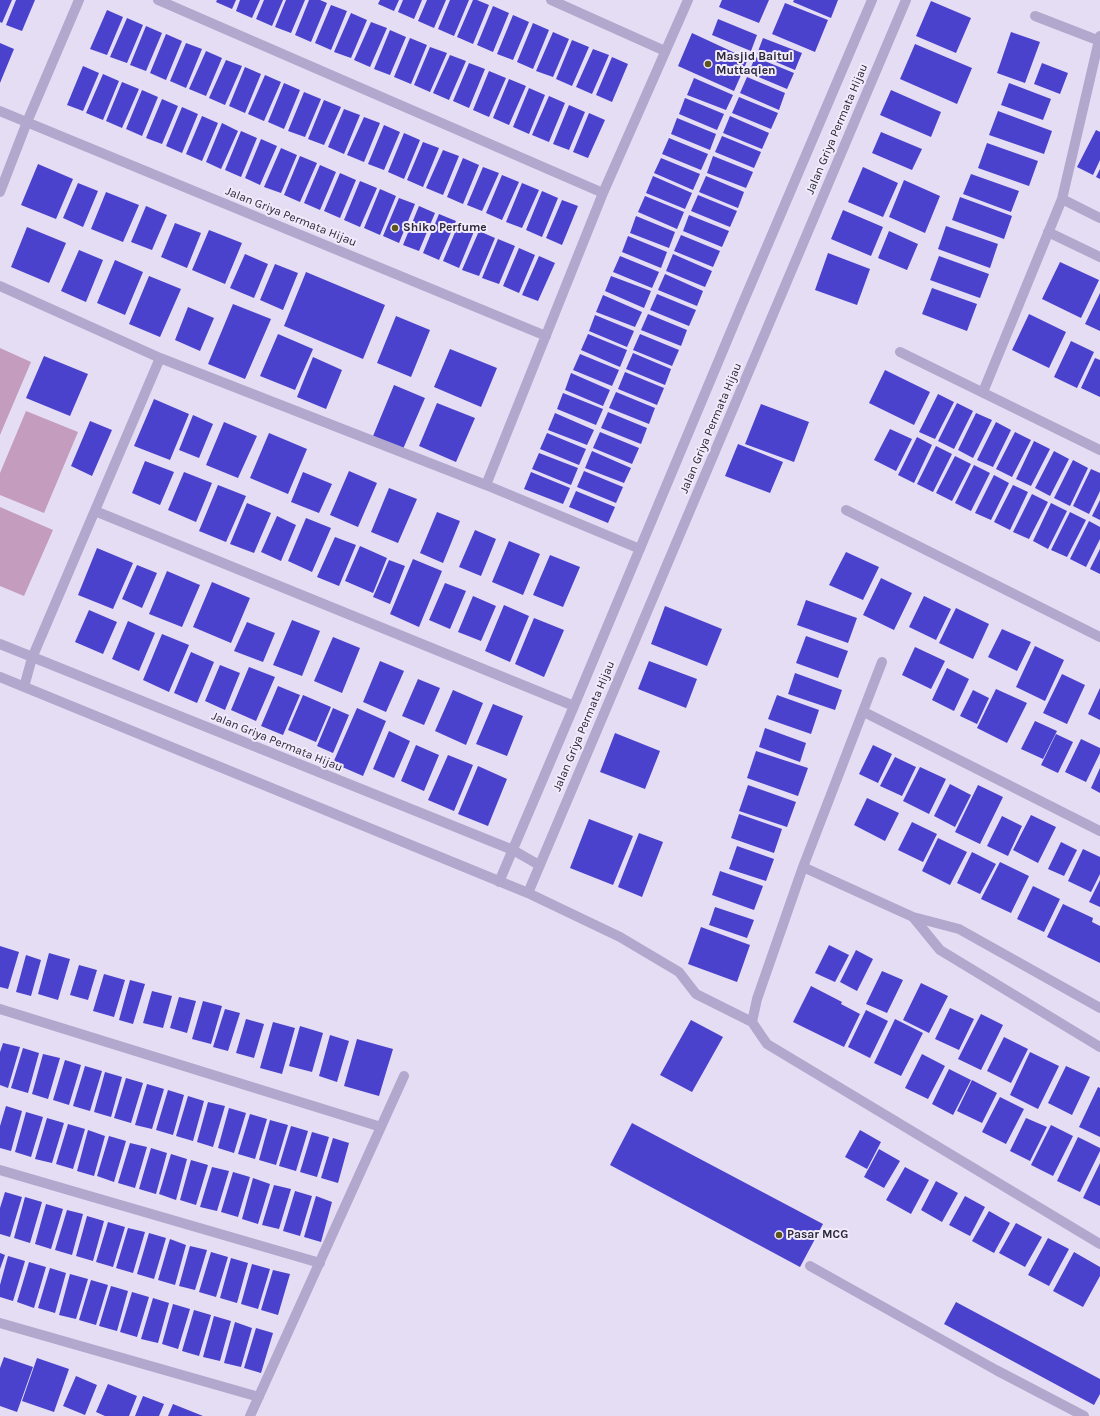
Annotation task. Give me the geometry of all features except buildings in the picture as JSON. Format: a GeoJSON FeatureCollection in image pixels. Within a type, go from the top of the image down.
{"type":"FeatureCollection","features":[{"type":"Feature","properties":{"kind":"street"},"geometry":{"type":"LineString","coordinates":[[0,192],[27,122],[80,0]]}},
{"type":"Feature","properties":{"kind":"street"},"geometry":{"type":"LineString","coordinates":[[158,0],[602,194]]}},
{"type":"Feature","properties":{"kind":"street"},"geometry":{"type":"LineString","coordinates":[[551,0],[665,51]]}},
{"type":"Feature","properties":{"kind":"street"},"geometry":{"type":"LineString","coordinates":[[486,485],[602,194],[688,0]]}},
{"type":"Feature","properties":{"kind":"street","name":"Jalan Griya Permata Hijau"},"geometry":{"type":"LineString","coordinates":[[499,882],[745,297],[872,0]]}},
{"type":"Feature","properties":{"kind":"street","name":"Jalan Griya Permata Hijau"},"geometry":{"type":"LineString","coordinates":[[528,893],[906,0]]}},
{"type":"Feature","properties":{"kind":"street"},"geometry":{"type":"LineString","coordinates":[[983,392],[1062,199],[1100,39],[1035,16]]}},
{"type":"Feature","properties":{"kind":"street","name":"Jalan Griya Permata Hijau"},"geometry":{"type":"LineString","coordinates":[[0,110],[546,336]]}},
{"type":"Feature","properties":{"kind":"street"},"geometry":{"type":"LineString","coordinates":[[1062,199],[1100,218]]}},
{"type":"Feature","properties":{"kind":"street"},"geometry":{"type":"LineString","coordinates":[[1048,232],[1100,257]]}},
{"type":"Feature","properties":{"kind":"street"},"geometry":{"type":"LineString","coordinates":[[0,286],[160,358],[486,485],[640,549]]}},
{"type":"Feature","properties":{"kind":"street"},"geometry":{"type":"LineString","coordinates":[[900,352],[1100,450]]}},
{"type":"Feature","properties":{"kind":"street"},"geometry":{"type":"LineString","coordinates":[[24,687],[32,658],[160,358]]}},
{"type":"Feature","properties":{"kind":"street"},"geometry":{"type":"LineString","coordinates":[[846,510],[1100,637]]}},
{"type":"Feature","properties":{"kind":"street","name":"Jalan Griya Permata Hijau"},"geometry":{"type":"LineString","coordinates":[[95,511],[574,706]]}},
{"type":"Feature","properties":{"kind":"street","name":"Jalan Griya Permata Hijau"},"geometry":{"type":"LineString","coordinates":[[0,644],[513,850],[539,865]]}},
{"type":"Feature","properties":{"kind":"street"},"geometry":{"type":"LineString","coordinates":[[752,1022],[757,999],[803,867],[882,662]]}},
{"type":"Feature","properties":{"kind":"street"},"geometry":{"type":"LineString","coordinates":[[0,677],[528,893],[620,937],[679,972],[696,994],[752,1022],[767,1044],[1100,1244]]}},
{"type":"Feature","properties":{"kind":"street"},"geometry":{"type":"LineString","coordinates":[[864,712],[1100,831]]}},
{"type":"Feature","properties":{"kind":"street"},"geometry":{"type":"LineString","coordinates":[[803,867],[914,917],[960,929],[1100,1008]]}},
{"type":"Feature","properties":{"kind":"street"},"geometry":{"type":"LineString","coordinates":[[914,917],[940,950],[1100,1047]]}},
{"type":"Feature","properties":{"kind":"street"},"geometry":{"type":"LineString","coordinates":[[0,1009],[381,1127]]}},
{"type":"Feature","properties":{"kind":"street"},"geometry":{"type":"LineString","coordinates":[[250,1416],[404,1076]]}},
{"type":"Feature","properties":{"kind":"street"},"geometry":{"type":"LineString","coordinates":[[0,1170],[320,1263]]}},
{"type":"Feature","properties":{"kind":"street"},"geometry":{"type":"LineString","coordinates":[[810,1266],[996,1370],[1084,1416]]}},
{"type":"Feature","properties":{"kind":"street"},"geometry":{"type":"LineString","coordinates":[[0,1323],[259,1397]]}},
{"type":"Feature","properties":{"kind":"shaded area"},"geometry":{"type":"Polygon","coordinates":[[[0,348],[31,362],[0,435],[0,348]]]}},
{"type":"Feature","properties":{"kind":"shaded area"},"geometry":{"type":"Polygon","coordinates":[[[26,411],[78,432],[44,513],[0,495],[0,473],[26,411]]]}},
{"type":"Feature","properties":{"kind":"shaded area"},"geometry":{"type":"Polygon","coordinates":[[[0,507],[53,530],[24,596],[0,586],[0,507]]]}},
{"type":"Feature","properties":{"kind":"place","name":"Masjid Baitul Muttaqien"},"geometry":{"type":"Point","coordinates":[708,64]}},
{"type":"Feature","properties":{"kind":"place","name":"Shiko Perfume"},"geometry":{"type":"Point","coordinates":[395,228]}},
{"type":"Feature","properties":{"kind":"place","name":"Pasar MCG"},"geometry":{"type":"Point","coordinates":[779,1235]}}]}
